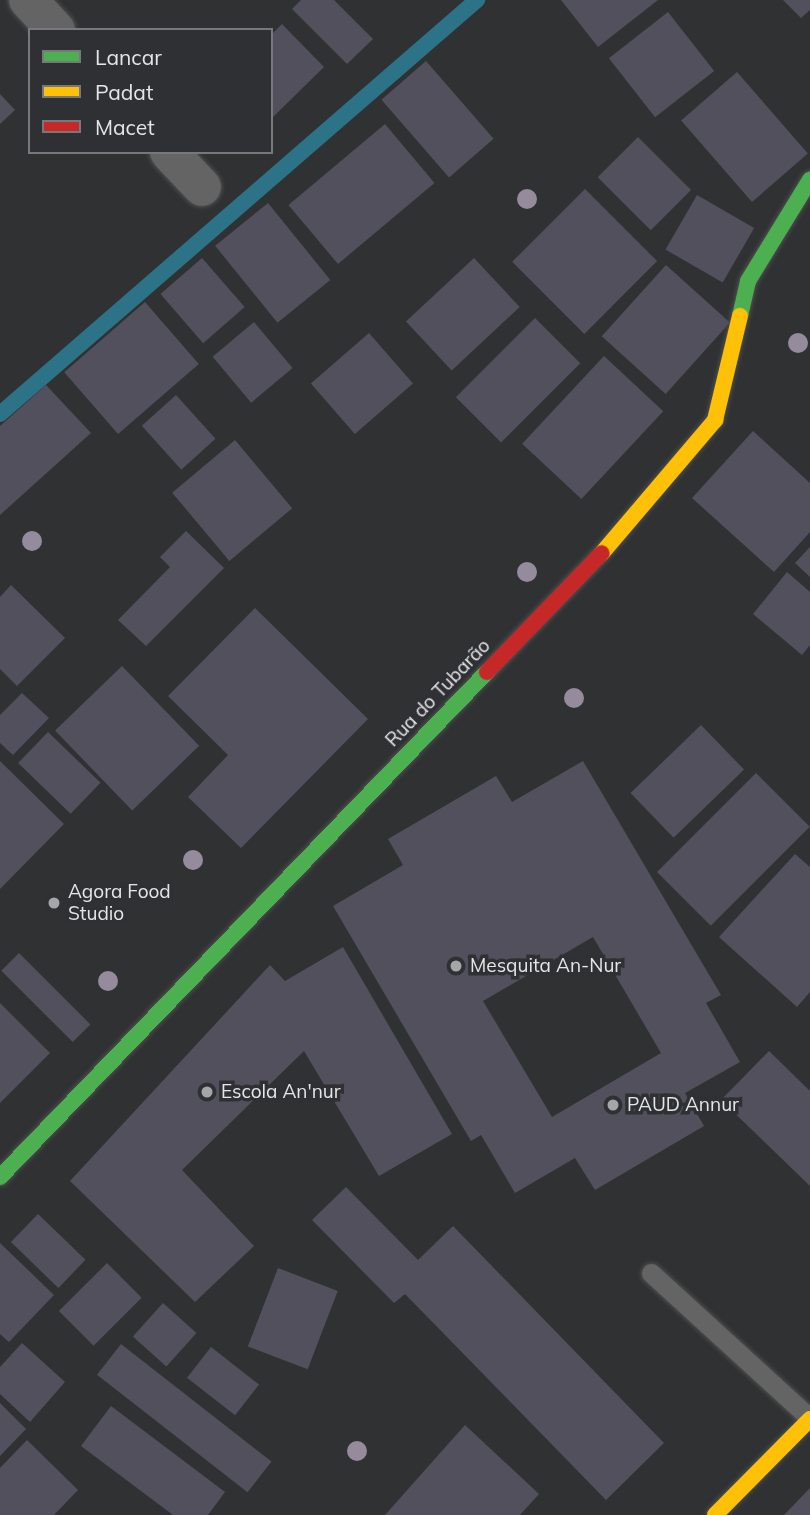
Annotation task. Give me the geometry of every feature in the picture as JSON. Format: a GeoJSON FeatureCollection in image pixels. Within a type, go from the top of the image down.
{"type":"FeatureCollection","features":[{"type":"Feature","properties":{"kind":"street"},"geometry":{"type":"LineString","coordinates":[[28,0],[54,28]]}},
{"type":"Feature","properties":{"kind":"street"},"geometry":{"type":"LineString","coordinates":[[171,154],[202,187]]}},
{"type":"Feature","properties":{"kind":"street","name":"Rua do Tubarão"},"geometry":{"type":"LineString","coordinates":[[0,1177],[602,553],[715,420],[748,281],[810,180]]}},
{"type":"Feature","properties":{"kind":"street"},"geometry":{"type":"LineString","coordinates":[[715,1515],[810,1419]]}},
{"type":"Feature","properties":{"kind":"lane"},"geometry":{"type":"LineString","coordinates":[[651,1273],[810,1419]]}},
{"type":"Feature","properties":{"kind":"building"},"geometry":{"type":"Polygon","coordinates":[[[301,0],[334,0],[373,39],[347,64],[292,9],[301,0]]]}},
{"type":"Feature","properties":{"kind":"building"},"geometry":{"type":"Polygon","coordinates":[[[561,0],[658,0],[598,47],[561,0]]]}},
{"type":"Feature","properties":{"kind":"building"},"geometry":{"type":"Polygon","coordinates":[[[783,0],[810,0],[810,10],[801,18],[783,0]]]}},
{"type":"Feature","properties":{"kind":"building"},"geometry":{"type":"Polygon","coordinates":[[[668,12],[714,71],[655,117],[609,58],[668,12]]]}},
{"type":"Feature","properties":{"kind":"building"},"geometry":{"type":"Polygon","coordinates":[[[282,24],[324,67],[273,117],[273,33],[282,24]]]}},
{"type":"Feature","properties":{"kind":"building"},"geometry":{"type":"Polygon","coordinates":[[[426,61],[494,139],[449,177],[381,100],[426,61]]]}},
{"type":"Feature","properties":{"kind":"building"},"geometry":{"type":"Polygon","coordinates":[[[737,72],[808,154],[752,202],[681,121],[737,72]]]}},
{"type":"Feature","properties":{"kind":"building"},"geometry":{"type":"Polygon","coordinates":[[[0,94],[15,110],[0,124],[0,94]]]}},
{"type":"Feature","properties":{"kind":"building"},"geometry":{"type":"Polygon","coordinates":[[[385,124],[434,183],[338,264],[288,205],[385,124]]]}},
{"type":"Feature","properties":{"kind":"building"},"geometry":{"type":"Polygon","coordinates":[[[638,137],[691,190],[651,230],[598,177],[638,137]]]}},
{"type":"Feature","properties":{"kind":"building"},"geometry":{"type":"Polygon","coordinates":[[[585,189],[657,261],[584,334],[512,262],[585,189]]]}},
{"type":"Feature","properties":{"kind":"building"},"geometry":{"type":"Polygon","coordinates":[[[697,195],[754,228],[723,283],[666,250],[697,195]]]}},
{"type":"Feature","properties":{"kind":"building"},"geometry":{"type":"Polygon","coordinates":[[[268,203],[330,280],[277,323],[215,246],[268,203]]]}},
{"type":"Feature","properties":{"kind":"building"},"geometry":{"type":"Polygon","coordinates":[[[202,258],[245,307],[203,343],[160,294],[202,258]]]}},
{"type":"Feature","properties":{"kind":"building"},"geometry":{"type":"Polygon","coordinates":[[[474,258],[520,307],[452,370],[406,321],[474,258]]]}},
{"type":"Feature","properties":{"kind":"building"},"geometry":{"type":"Polygon","coordinates":[[[666,265],[730,323],[666,394],[602,336],[666,265]]]}},
{"type":"Feature","properties":{"kind":"building"},"geometry":{"type":"Polygon","coordinates":[[[145,302],[199,364],[118,434],[64,372],[145,302]]]}},
{"type":"Feature","properties":{"kind":"building"},"geometry":{"type":"Polygon","coordinates":[[[535,318],[580,363],[501,442],[456,397],[535,318]]]}},
{"type":"Feature","properties":{"kind":"building"},"geometry":{"type":"Polygon","coordinates":[[[254,322],[293,368],[251,403],[213,357],[254,322]]]}},
{"type":"Feature","properties":{"kind":"building"},"geometry":{"type":"Polygon","coordinates":[[[369,333],[413,384],[355,434],[311,384],[369,333]]]}},
{"type":"Feature","properties":{"kind":"building"},"geometry":{"type":"Polygon","coordinates":[[[604,356],[663,411],[581,499],[522,444],[604,356]]]}},
{"type":"Feature","properties":{"kind":"building"},"geometry":{"type":"Polygon","coordinates":[[[46,385],[91,433],[0,515],[0,426],[46,385]]]}},
{"type":"Feature","properties":{"kind":"building"},"geometry":{"type":"Polygon","coordinates":[[[176,395],[215,439],[181,470],[142,426],[176,395]]]}},
{"type":"Feature","properties":{"kind":"building"},"geometry":{"type":"Polygon","coordinates":[[[753,431],[810,483],[810,532],[774,572],[692,498],[753,431]]]}},
{"type":"Feature","properties":{"kind":"building"},"geometry":{"type":"Polygon","coordinates":[[[235,440],[292,508],[229,561],[172,493],[235,440]]]}},
{"type":"Feature","properties":{"kind":"building"},"geometry":{"type":"Polygon","coordinates":[[[186,531],[224,568],[146,646],[118,620],[170,567],[160,557],[186,531]]]}},
{"type":"Feature","properties":{"kind":"building"},"geometry":{"type":"Polygon","coordinates":[[[810,547],[810,577],[795,563],[810,547]]]}},
{"type":"Feature","properties":{"kind":"building"},"geometry":{"type":"Polygon","coordinates":[[[787,572],[810,592],[810,645],[802,655],[753,614],[787,572]]]}},
{"type":"Feature","properties":{"kind":"building"},"geometry":{"type":"Polygon","coordinates":[[[11,585],[65,638],[17,686],[0,669],[0,597],[11,585]]]}},
{"type":"Feature","properties":{"kind":"building"},"geometry":{"type":"Polygon","coordinates":[[[255,608],[368,719],[241,848],[188,797],[228,755],[168,696],[255,608]]]}},
{"type":"Feature","properties":{"kind":"building"},"geometry":{"type":"Polygon","coordinates":[[[122,666],[199,746],[132,810],[55,731],[122,666]]]}},
{"type":"Feature","properties":{"kind":"building"},"geometry":{"type":"Polygon","coordinates":[[[22,693],[49,718],[13,755],[0,743],[0,715],[22,693]]]}},
{"type":"Feature","properties":{"kind":"building"},"geometry":{"type":"Polygon","coordinates":[[[701,725],[744,770],[674,838],[631,793],[701,725]]]}},
{"type":"Feature","properties":{"kind":"building"},"geometry":{"type":"Polygon","coordinates":[[[48,732],[101,783],[71,814],[18,763],[48,732]]]}},
{"type":"Feature","properties":{"kind":"building"},"geometry":{"type":"Polygon","coordinates":[[[0,761],[64,824],[0,889],[0,761]]]}},
{"type":"Feature","properties":{"kind":"building","name":"Mesquita An-Nur"},"geometry":{"type":"Polygon","coordinates":[[[583,761],[721,995],[706,1003],[740,1062],[685,1093],[704,1126],[595,1190],[575,1158],[515,1193],[481,1135],[471,1141],[333,906],[403,865],[388,839],[496,776],[512,802],[583,761]],[[593,937],[483,1001],[552,1117],[661,1053],[593,937]]]}},
{"type":"Feature","properties":{"kind":"building"},"geometry":{"type":"Polygon","coordinates":[[[756,773],[810,827],[711,926],[657,872],[756,773]]]}},
{"type":"Feature","properties":{"kind":"building"},"geometry":{"type":"Polygon","coordinates":[[[795,854],[810,867],[810,992],[797,1007],[719,937],[795,854]]]}},
{"type":"Feature","properties":{"kind":"building","name":"Escola An'nur"},"geometry":{"type":"Polygon","coordinates":[[[343,947],[452,1134],[379,1176],[304,1051],[182,1170],[254,1246],[195,1302],[70,1181],[270,965],[285,981],[343,947]]]}},
{"type":"Feature","properties":{"kind":"building"},"geometry":{"type":"Polygon","coordinates":[[[19,953],[90,1024],[73,1042],[1,971],[19,953]]]}},
{"type":"Feature","properties":{"kind":"building"},"geometry":{"type":"Polygon","coordinates":[[[0,1003],[50,1053],[0,1103],[0,1003]]]}},
{"type":"Feature","properties":{"kind":"building"},"geometry":{"type":"Polygon","coordinates":[[[769,1051],[810,1091],[810,1186],[721,1100],[769,1051]]]}},
{"type":"Feature","properties":{"kind":"building"},"geometry":{"type":"Polygon","coordinates":[[[346,1187],[418,1260],[453,1226],[664,1443],[606,1500],[405,1294],[394,1303],[312,1220],[346,1187]]]}},
{"type":"Feature","properties":{"kind":"building"},"geometry":{"type":"Polygon","coordinates":[[[38,1214],[85,1260],[58,1288],[11,1242],[38,1214]]]}},
{"type":"Feature","properties":{"kind":"building"},"geometry":{"type":"Polygon","coordinates":[[[0,1243],[54,1295],[9,1342],[0,1334],[0,1243]]]}},
{"type":"Feature","properties":{"kind":"building"},"geometry":{"type":"Polygon","coordinates":[[[107,1263],[142,1298],[94,1346],[59,1311],[107,1263]]]}},
{"type":"Feature","properties":{"kind":"building"},"geometry":{"type":"Polygon","coordinates":[[[278,1268],[338,1291],[308,1369],[248,1346],[278,1268]]]}},
{"type":"Feature","properties":{"kind":"building"},"geometry":{"type":"Polygon","coordinates":[[[163,1303],[196,1333],[166,1367],[133,1336],[163,1303]]]}},
{"type":"Feature","properties":{"kind":"building"},"geometry":{"type":"Polygon","coordinates":[[[22,1343],[65,1382],[30,1422],[0,1394],[0,1367],[22,1343]]]}},
{"type":"Feature","properties":{"kind":"building"},"geometry":{"type":"Polygon","coordinates":[[[121,1344],[272,1462],[247,1492],[97,1375],[121,1344]]]}},
{"type":"Feature","properties":{"kind":"building"},"geometry":{"type":"Polygon","coordinates":[[[211,1347],[259,1385],[235,1415],[187,1378],[211,1347]]]}},
{"type":"Feature","properties":{"kind":"building"},"geometry":{"type":"Polygon","coordinates":[[[0,1403],[26,1429],[0,1456],[0,1403]]]}},
{"type":"Feature","properties":{"kind":"building"},"geometry":{"type":"Polygon","coordinates":[[[111,1406],[225,1492],[208,1515],[173,1515],[81,1446],[111,1406]]]}},
{"type":"Feature","properties":{"kind":"building"},"geometry":{"type":"Polygon","coordinates":[[[465,1425],[539,1494],[520,1515],[385,1515],[465,1425]]]}},
{"type":"Feature","properties":{"kind":"building"},"geometry":{"type":"Polygon","coordinates":[[[27,1440],[78,1490],[54,1515],[0,1515],[0,1468],[27,1440]]]}},
{"type":"Feature","properties":{"kind":"building"},"geometry":{"type":"Polygon","coordinates":[[[810,1488],[810,1515],[784,1515],[810,1488]]]}},
{"type":"Feature","properties":{"kind":"waterway"},"geometry":{"type":"LineString","coordinates":[[0,414],[477,0]]}},
{"type":"Feature","properties":{"kind":"traffic: fast"},"geometry":{"type":"LineString","coordinates":[[740,316],[748,281],[810,180]]}},
{"type":"Feature","properties":{"kind":"traffic: fast"},"geometry":{"type":"LineString","coordinates":[[0,1177],[487,672]]}},
{"type":"Feature","properties":{"kind":"traffic: slow"},"geometry":{"type":"LineString","coordinates":[[602,553],[715,420],[740,316]]}},
{"type":"Feature","properties":{"kind":"traffic: slow"},"geometry":{"type":"LineString","coordinates":[[715,1515],[810,1419]]}},
{"type":"Feature","properties":{"kind":"traffic: jam"},"geometry":{"type":"LineString","coordinates":[[487,672],[602,553]]}},
{"type":"Feature","properties":{"kind":"place","name":"Agora Food Studio"},"geometry":{"type":"Point","coordinates":[54,903]}},
{"type":"Feature","properties":{"kind":"place","name":"Mesquita An-Nur"},"geometry":{"type":"Point","coordinates":[456,966]}},
{"type":"Feature","properties":{"kind":"place","name":"Escola An'nur"},"geometry":{"type":"Point","coordinates":[207,1092]}},
{"type":"Feature","properties":{"kind":"place","name":"PAUD Annur"},"geometry":{"type":"Point","coordinates":[613,1105]}}]}
